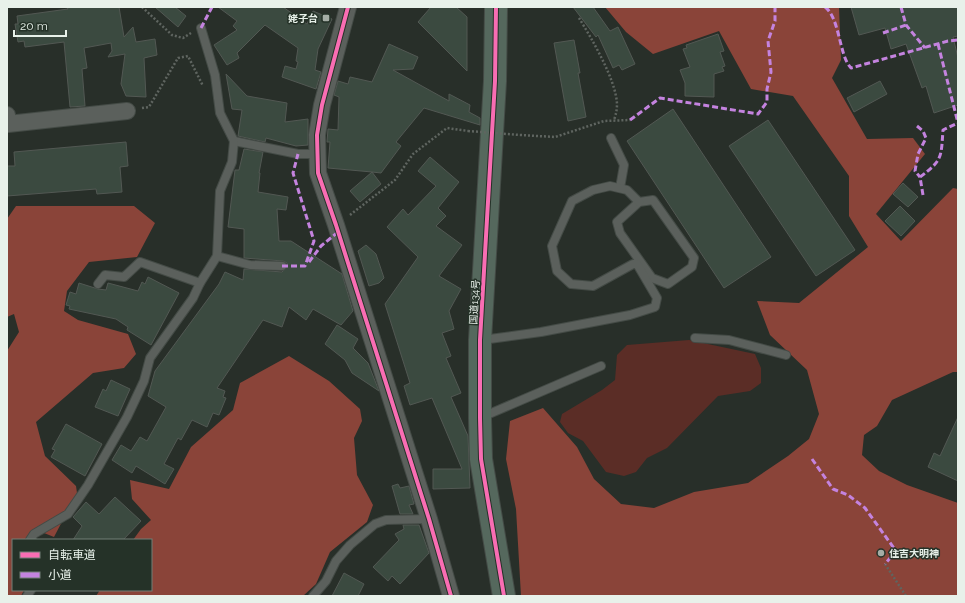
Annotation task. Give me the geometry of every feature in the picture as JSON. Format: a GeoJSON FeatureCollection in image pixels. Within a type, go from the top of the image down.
{"type":"FeatureCollection","features":[{"type":"Feature","properties":{"kind":"highway","name":"国道134号"},"geometry":{"type":"LineString","coordinates":[[496,7],[495,81],[480,340],[480,418],[481,459],[504,596]]}},
{"type":"Feature","properties":{"kind":"street"},"geometry":{"type":"LineString","coordinates":[[348,7],[322,105],[316,154],[318,173],[336,225],[429,519],[451,596]]}},
{"type":"Feature","properties":{"kind":"street"},"geometry":{"type":"LineString","coordinates":[[7,121],[127,111]]}},
{"type":"Feature","properties":{"kind":"lane"},"geometry":{"type":"LineString","coordinates":[[31,539],[34,534],[68,514],[88,485],[127,417],[144,381],[150,358],[193,298],[200,283],[217,256],[220,191],[232,162],[234,141],[220,113],[215,75],[201,28]]}},
{"type":"Feature","properties":{"kind":"lane"},"geometry":{"type":"LineString","coordinates":[[611,138],[624,165],[620,188]]}},
{"type":"Feature","properties":{"kind":"lane"},"geometry":{"type":"LineString","coordinates":[[234,141],[298,154],[316,154]]}},
{"type":"Feature","properties":{"kind":"lane"},"geometry":{"type":"LineString","coordinates":[[480,340],[541,332],[647,311],[655,307],[657,298],[637,264],[628,266],[593,286],[571,284],[557,271],[552,246],[572,201],[593,190],[610,186],[620,188],[627,190],[639,202]]}},
{"type":"Feature","properties":{"kind":"lane"},"geometry":{"type":"LineString","coordinates":[[653,200],[694,258],[692,267],[668,284],[652,278],[620,233],[617,222],[639,202],[653,200]]}},
{"type":"Feature","properties":{"kind":"lane"},"geometry":{"type":"LineString","coordinates":[[217,256],[250,265],[282,266]]}},
{"type":"Feature","properties":{"kind":"lane"},"geometry":{"type":"LineString","coordinates":[[98,284],[105,275],[124,278],[140,262],[200,283]]}},
{"type":"Feature","properties":{"kind":"lane"},"geometry":{"type":"LineString","coordinates":[[695,338],[729,340],[786,355]]}},
{"type":"Feature","properties":{"kind":"lane"},"geometry":{"type":"LineString","coordinates":[[480,418],[601,366]]}},
{"type":"Feature","properties":{"kind":"lane"},"geometry":{"type":"LineString","coordinates":[[313,596],[326,581],[336,561],[350,545],[375,524],[386,520],[429,519]]}},
{"type":"Feature","properties":{"kind":"path"},"geometry":{"type":"LineString","coordinates":[[142,7],[172,35],[183,38],[201,28]]}},
{"type":"Feature","properties":{"kind":"path"},"geometry":{"type":"LineString","coordinates":[[579,18],[593,40],[607,72],[617,102],[614,120]]}},
{"type":"Feature","properties":{"kind":"path"},"geometry":{"type":"LineString","coordinates":[[127,111],[149,107],[178,58],[188,56],[204,88]]}},
{"type":"Feature","properties":{"kind":"path"},"geometry":{"type":"LineString","coordinates":[[336,225],[359,209],[395,180],[413,154],[447,128],[468,131],[555,137],[614,120],[630,120]]}},
{"type":"Feature","properties":{"kind":"path"},"geometry":{"type":"LineString","coordinates":[[885,564],[906,596]]}},
{"type":"Feature","properties":{"kind":"shaded area"},"geometry":{"type":"Polygon","coordinates":[[[605,7],[839,7],[841,60],[832,78],[867,139],[913,138],[925,154],[876,214],[901,241],[953,188],[958,189],[958,372],[953,372],[892,400],[877,426],[864,435],[862,455],[879,471],[907,485],[958,503],[958,596],[521,596],[516,509],[506,459],[510,421],[543,408],[577,447],[594,479],[621,504],[654,508],[694,492],[748,483],[788,456],[809,439],[819,414],[807,370],[770,335],[757,301],[799,303],[868,247],[849,216],[849,176],[793,96],[751,89],[719,31],[653,54],[626,32],[605,7]]]}},
{"type":"Feature","properties":{"kind":"shaded area"},"geometry":{"type":"Polygon","coordinates":[[[16,206],[134,206],[155,223],[137,257],[89,262],[67,291],[64,311],[78,320],[128,334],[136,354],[124,368],[93,373],[36,422],[45,456],[76,486],[77,493],[54,537],[34,529],[29,539],[12,539],[12,591],[24,591],[21,596],[7,596],[7,351],[19,332],[14,314],[7,317],[7,219],[16,206]]]}},
{"type":"Feature","properties":{"kind":"shaded area"},"geometry":{"type":"Polygon","coordinates":[[[689,340],[755,354],[761,368],[761,383],[750,391],[718,396],[667,448],[647,458],[636,472],[624,476],[606,472],[583,441],[568,433],[560,422],[562,414],[602,390],[615,380],[617,355],[627,345],[689,340]]]}},
{"type":"Feature","properties":{"kind":"shaded area"},"geometry":{"type":"Polygon","coordinates":[[[289,356],[329,381],[360,409],[362,421],[354,438],[357,475],[373,505],[367,522],[330,552],[316,584],[303,596],[96,596],[99,591],[152,591],[152,539],[134,539],[141,529],[151,520],[132,499],[130,480],[169,489],[191,447],[233,410],[240,383],[289,356]]]}},
{"type":"Feature","properties":{"kind":"building"},"geometry":{"type":"Polygon","coordinates":[[[67,7],[119,7],[124,37],[133,27],[136,42],[155,39],[157,55],[144,58],[146,97],[126,96],[121,84],[125,54],[108,57],[112,51],[111,43],[84,48],[87,68],[82,69],[85,106],[70,107],[64,42],[25,47],[24,41],[18,42],[15,24],[18,24],[17,16],[68,9],[67,7]]]}},
{"type":"Feature","properties":{"kind":"building"},"geometry":{"type":"Polygon","coordinates":[[[155,7],[175,7],[186,16],[178,27],[155,7]]]}},
{"type":"Feature","properties":{"kind":"building"},"geometry":{"type":"Polygon","coordinates":[[[218,7],[283,7],[307,24],[313,11],[332,19],[318,49],[315,70],[321,72],[316,89],[282,77],[285,66],[296,69],[298,62],[296,61],[298,48],[265,25],[237,53],[239,58],[227,65],[214,45],[237,30],[233,26],[237,21],[218,7]]]}},
{"type":"Feature","properties":{"kind":"building"},"geometry":{"type":"Polygon","coordinates":[[[431,7],[456,7],[467,17],[467,71],[418,22],[431,7]]]}},
{"type":"Feature","properties":{"kind":"building"},"geometry":{"type":"Polygon","coordinates":[[[573,7],[593,7],[610,31],[618,27],[635,64],[622,70],[619,65],[613,68],[598,35],[596,37],[573,7]]]}},
{"type":"Feature","properties":{"kind":"building"},"geometry":{"type":"Polygon","coordinates":[[[851,7],[958,7],[958,36],[953,37],[958,58],[958,105],[934,113],[926,86],[922,88],[906,44],[891,49],[885,28],[859,35],[851,7]]]}},
{"type":"Feature","properties":{"kind":"building"},"geometry":{"type":"Polygon","coordinates":[[[718,34],[724,51],[720,52],[725,66],[722,67],[724,71],[714,74],[714,97],[685,96],[685,83],[680,70],[690,67],[683,49],[687,48],[686,45],[718,34]]]}},
{"type":"Feature","properties":{"kind":"building"},"geometry":{"type":"Polygon","coordinates":[[[574,40],[586,117],[568,121],[554,43],[574,40]]]}},
{"type":"Feature","properties":{"kind":"building"},"geometry":{"type":"Polygon","coordinates":[[[389,44],[418,57],[413,69],[393,70],[449,101],[449,94],[470,105],[469,112],[480,118],[480,125],[424,108],[396,142],[401,146],[381,173],[328,168],[330,142],[327,142],[328,129],[338,130],[339,97],[334,95],[338,81],[348,84],[350,77],[372,82],[389,44]]]}},
{"type":"Feature","properties":{"kind":"building"},"geometry":{"type":"Polygon","coordinates":[[[226,74],[247,96],[287,103],[285,122],[308,119],[308,145],[296,146],[266,138],[265,142],[238,136],[242,110],[232,109],[226,74]]]}},
{"type":"Feature","properties":{"kind":"building"},"geometry":{"type":"Polygon","coordinates":[[[880,81],[887,94],[854,112],[847,98],[880,81]]]}},
{"type":"Feature","properties":{"kind":"building"},"geometry":{"type":"Polygon","coordinates":[[[673,109],[771,257],[724,288],[627,141],[673,109]]]}},
{"type":"Feature","properties":{"kind":"building"},"geometry":{"type":"Polygon","coordinates":[[[768,120],[855,250],[816,276],[729,146],[768,120]]]}},
{"type":"Feature","properties":{"kind":"building"},"geometry":{"type":"Polygon","coordinates":[[[126,142],[128,166],[120,167],[122,192],[97,194],[96,189],[7,196],[7,166],[15,166],[14,152],[126,142]]]}},
{"type":"Feature","properties":{"kind":"building"},"geometry":{"type":"Polygon","coordinates":[[[244,149],[263,152],[259,173],[258,192],[288,197],[286,210],[277,209],[279,241],[291,241],[342,274],[353,311],[341,325],[313,309],[306,320],[289,307],[282,327],[263,320],[217,388],[225,391],[223,397],[226,398],[219,415],[213,413],[207,427],[192,420],[181,440],[178,438],[164,464],[174,469],[165,484],[136,466],[132,473],[112,460],[121,445],[131,451],[140,437],[147,441],[166,407],[148,396],[155,371],[219,284],[225,272],[243,280],[244,269],[282,272],[287,267],[287,263],[283,261],[244,258],[244,229],[228,227],[235,170],[239,170],[244,149]]]}},
{"type":"Feature","properties":{"kind":"building"},"geometry":{"type":"Polygon","coordinates":[[[430,157],[459,182],[438,208],[446,216],[436,226],[462,245],[439,276],[461,289],[449,311],[454,329],[442,333],[451,356],[446,358],[461,393],[451,397],[468,436],[470,488],[433,489],[433,469],[462,469],[432,398],[410,405],[404,386],[410,383],[385,304],[418,257],[387,227],[403,209],[408,215],[436,186],[418,171],[430,157]]]}},
{"type":"Feature","properties":{"kind":"building"},"geometry":{"type":"Polygon","coordinates":[[[372,172],[381,184],[360,202],[350,191],[372,172]]]}},
{"type":"Feature","properties":{"kind":"building"},"geometry":{"type":"Polygon","coordinates":[[[903,183],[918,197],[908,207],[893,194],[903,183]]]}},
{"type":"Feature","properties":{"kind":"building"},"geometry":{"type":"Polygon","coordinates":[[[900,206],[915,221],[901,236],[885,221],[900,206]]]}},
{"type":"Feature","properties":{"kind":"building"},"geometry":{"type":"Polygon","coordinates":[[[366,245],[376,254],[384,278],[379,283],[369,286],[358,251],[366,245]]]}},
{"type":"Feature","properties":{"kind":"building"},"geometry":{"type":"Polygon","coordinates":[[[148,277],[179,293],[151,345],[127,330],[128,327],[116,319],[69,309],[70,306],[66,305],[70,292],[76,294],[79,283],[106,290],[108,283],[138,291],[142,282],[145,284],[148,277]]]}},
{"type":"Feature","properties":{"kind":"building"},"geometry":{"type":"Polygon","coordinates":[[[337,325],[358,339],[353,348],[368,363],[379,391],[352,373],[345,360],[325,344],[337,325]]]}},
{"type":"Feature","properties":{"kind":"building"},"geometry":{"type":"Polygon","coordinates":[[[111,380],[130,389],[118,416],[95,407],[103,389],[106,391],[111,380]]]}},
{"type":"Feature","properties":{"kind":"building"},"geometry":{"type":"Polygon","coordinates":[[[958,417],[958,481],[928,467],[934,453],[940,456],[958,417]]]}},
{"type":"Feature","properties":{"kind":"building"},"geometry":{"type":"Polygon","coordinates":[[[66,424],[102,444],[85,476],[51,457],[55,450],[52,449],[66,424]]]}},
{"type":"Feature","properties":{"kind":"building"},"geometry":{"type":"Polygon","coordinates":[[[398,484],[400,488],[409,486],[414,504],[409,505],[413,514],[400,514],[392,486],[398,484]]]}},
{"type":"Feature","properties":{"kind":"building"},"geometry":{"type":"Polygon","coordinates":[[[115,497],[141,521],[124,539],[74,539],[82,526],[73,517],[86,502],[99,514],[115,497]]]}},
{"type":"Feature","properties":{"kind":"building"},"geometry":{"type":"Polygon","coordinates":[[[403,525],[419,525],[429,553],[400,584],[392,576],[388,581],[373,567],[399,540],[395,534],[404,529],[403,525]]]}},
{"type":"Feature","properties":{"kind":"building"},"geometry":{"type":"Polygon","coordinates":[[[344,573],[364,584],[358,596],[332,596],[344,573]]]}},
{"type":"Feature","properties":{"kind":"marked path"},"geometry":{"type":"LineString","coordinates":[[201,28],[212,7]]}},
{"type":"Feature","properties":{"kind":"marked path"},"geometry":{"type":"LineString","coordinates":[[630,120],[660,98],[758,114],[767,102],[767,89],[771,72],[768,41],[775,21],[775,7]]}},
{"type":"Feature","properties":{"kind":"marked path"},"geometry":{"type":"LineString","coordinates":[[825,7],[834,19],[844,55],[851,68],[948,41],[958,40]]}},
{"type":"Feature","properties":{"kind":"marked path"},"geometry":{"type":"LineString","coordinates":[[901,7],[906,25],[925,48]]}},
{"type":"Feature","properties":{"kind":"marked path"},"geometry":{"type":"LineString","coordinates":[[883,33],[906,25]]}},
{"type":"Feature","properties":{"kind":"marked path"},"geometry":{"type":"LineString","coordinates":[[938,44],[958,123]]}},
{"type":"Feature","properties":{"kind":"marked path"},"geometry":{"type":"LineString","coordinates":[[923,195],[920,177],[937,162],[941,152],[943,130],[958,123]]}},
{"type":"Feature","properties":{"kind":"marked path"},"geometry":{"type":"LineString","coordinates":[[917,126],[923,131],[926,138],[918,154],[915,171],[920,177]]}},
{"type":"Feature","properties":{"kind":"marked path"},"geometry":{"type":"LineString","coordinates":[[282,266],[305,266],[314,241],[293,173],[298,154]]}},
{"type":"Feature","properties":{"kind":"marked path"},"geometry":{"type":"LineString","coordinates":[[309,262],[321,246],[338,232]]}},
{"type":"Feature","properties":{"kind":"marked path"},"geometry":{"type":"LineString","coordinates":[[812,459],[833,489],[848,495],[865,508],[896,551],[885,564]]}},
{"type":"Feature","properties":{"kind":"cycle path"},"geometry":{"type":"LineString","coordinates":[[348,7],[322,105],[317,135],[318,173],[336,225],[429,519],[451,596]]}},
{"type":"Feature","properties":{"kind":"cycle path"},"geometry":{"type":"LineString","coordinates":[[496,7],[495,81],[480,340],[480,418],[481,459],[504,596]]}},
{"type":"Feature","properties":{"kind":"place","name":"姥子台"},"geometry":{"type":"Point","coordinates":[326,18]}},
{"type":"Feature","properties":{"kind":"place","name":"住吉大明神"},"geometry":{"type":"Point","coordinates":[881,553]}}]}
